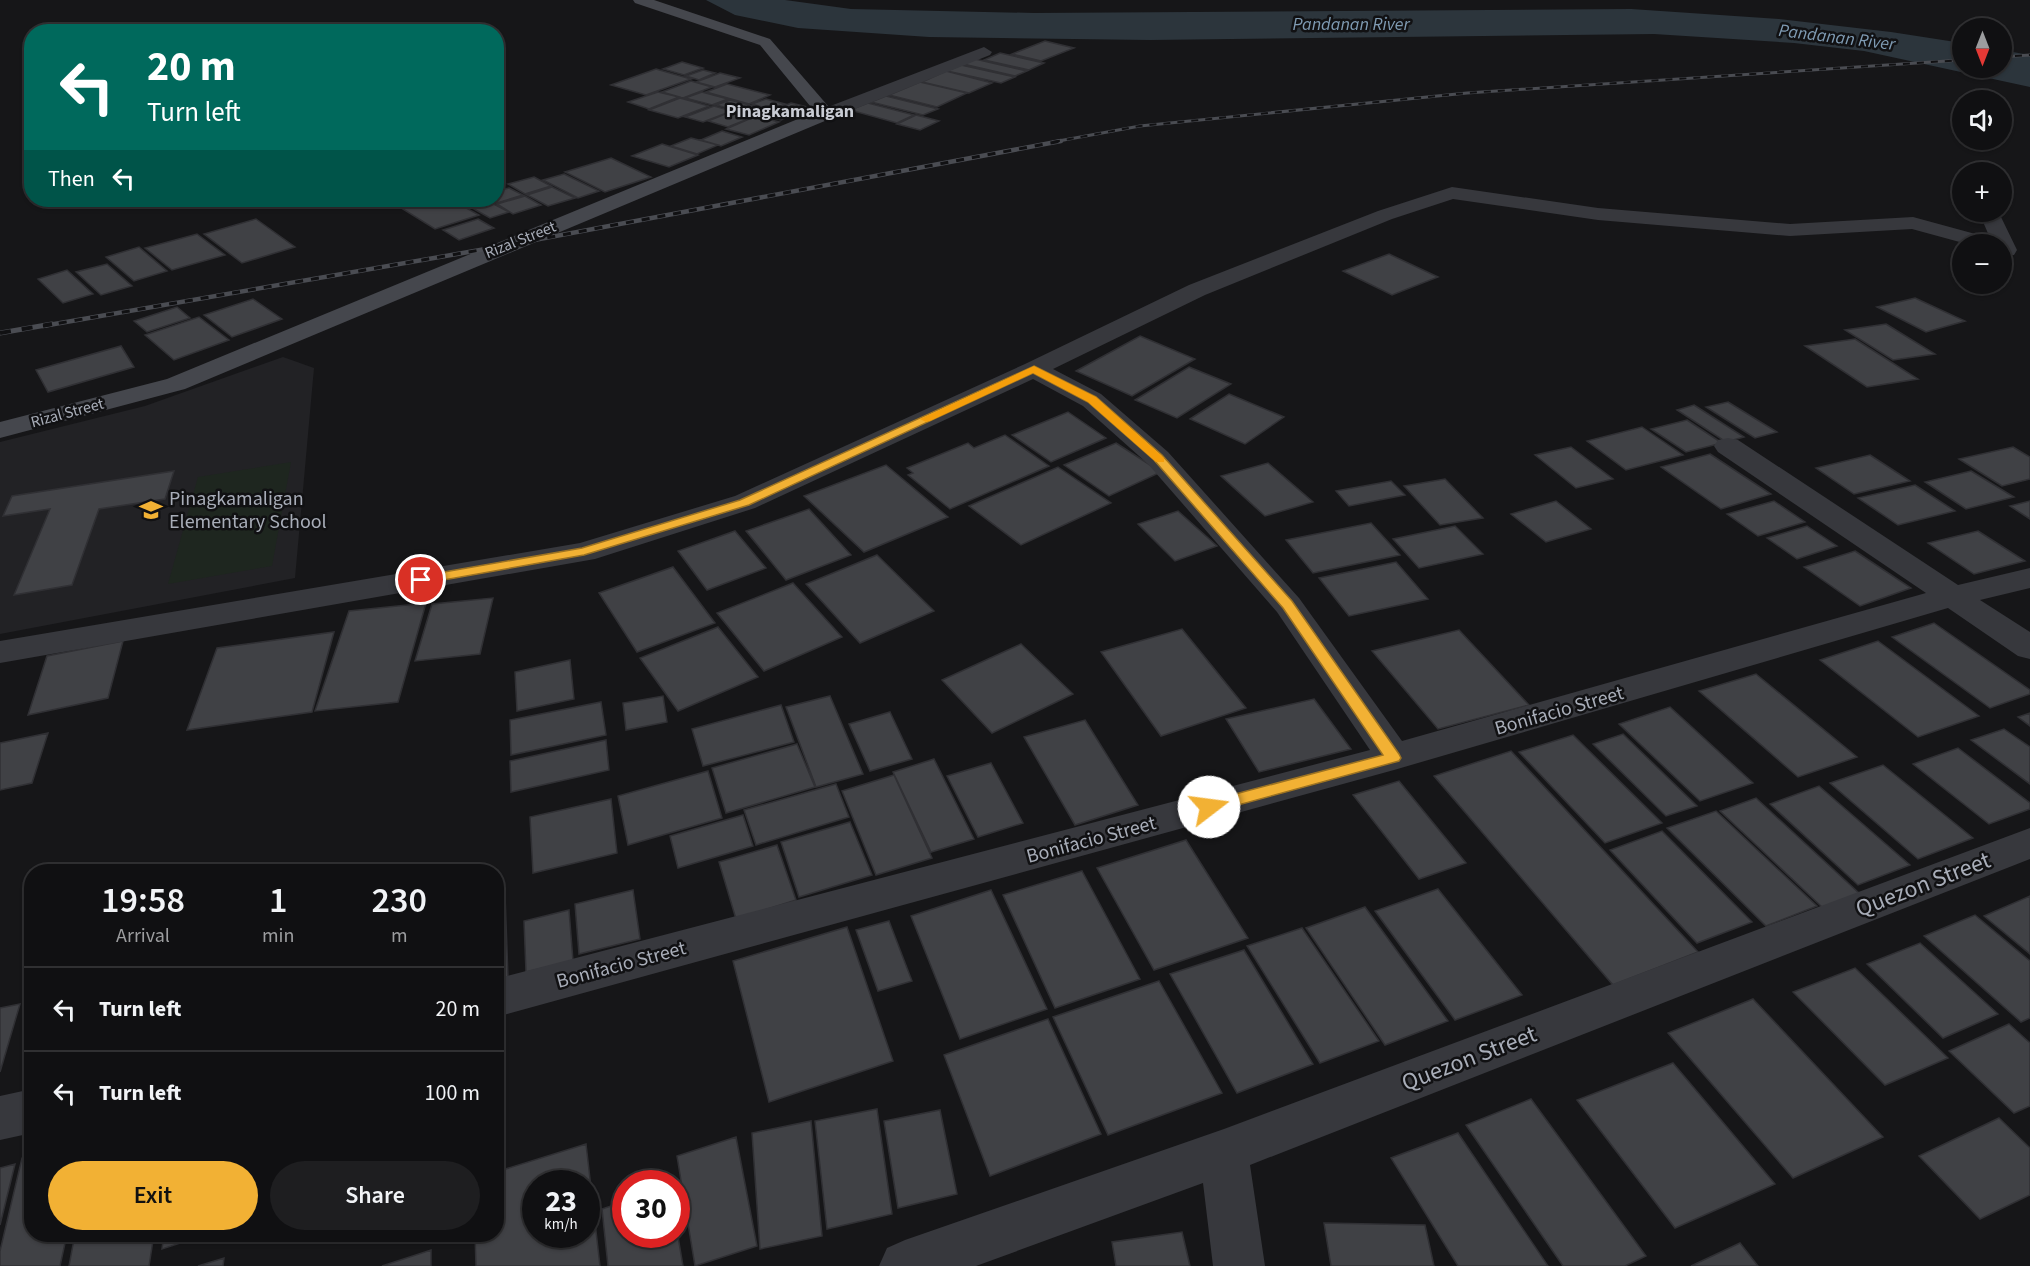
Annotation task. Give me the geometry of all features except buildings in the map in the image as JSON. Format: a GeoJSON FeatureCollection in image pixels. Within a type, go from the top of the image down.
{"type":"FeatureCollection","features":[{"type":"Feature","properties":{"kind":"street"},"geometry":{"type":"LineString","coordinates":[[640,0],[765,42],[825,114],[984,52]]}},
{"type":"Feature","properties":{"kind":"street","name":"Rizal Street"},"geometry":{"type":"LineString","coordinates":[[0,430],[176,384],[825,114]]}},
{"type":"Feature","properties":{"kind":"street"},"geometry":{"type":"LineString","coordinates":[[0,652],[584,552],[745,502],[1034,369],[1197,290],[1385,215],[1452,194],[1598,214],[1790,230],[1913,222],[1954,234]]}},
{"type":"Feature","properties":{"kind":"street"},"geometry":{"type":"LineString","coordinates":[[1034,369],[1092,400],[1158,458],[1288,604],[1394,758]]}},
{"type":"Feature","properties":{"kind":"street"},"geometry":{"type":"LineString","coordinates":[[1728,446],[2030,648]]}},
{"type":"Feature","properties":{"kind":"street","name":"Bonifacio Street"},"geometry":{"type":"LineString","coordinates":[[504,996],[1394,758],[1954,596],[2030,578]]}},
{"type":"Feature","properties":{"kind":"street","name":"Quezon Street"},"geometry":{"type":"LineString","coordinates":[[905,1266],[1224,1152],[2030,843]]}},
{"type":"Feature","properties":{"kind":"street"},"geometry":{"type":"LineString","coordinates":[[0,1118],[24,1113]]}},
{"type":"Feature","properties":{"kind":"street"},"geometry":{"type":"LineString","coordinates":[[1224,1152],[1239,1266]]}},
{"type":"Feature","properties":{"kind":"shaded area","name":"Pinagkamaligan Elementary School"},"geometry":{"type":"Polygon","coordinates":[[[283,357],[314,368],[295,578],[0,634],[0,442],[145,406],[283,357]]]}},
{"type":"Feature","properties":{"kind":"shaded area"},"geometry":{"type":"Polygon","coordinates":[[[291,462],[272,566],[168,584],[198,477],[291,462]]]}},
{"type":"Feature","properties":{"kind":"water","name":"Pandanan River"},"geometry":{"type":"Polygon","coordinates":[[[706,0],[785,0],[851,9],[1034,13],[1631,9],[1779,19],[1952,41],[1952,70],[1864,51],[1794,43],[1654,34],[1150,40],[929,37],[798,28],[735,15],[706,0]]]}},
{"type":"Feature","properties":{"kind":"water"},"geometry":{"type":"Polygon","coordinates":[[[2012,52],[2030,55],[2030,87],[1988,78],[2012,78],[2012,52]]]}},
{"type":"Feature","properties":{"kind":"railway"},"geometry":{"type":"LineString","coordinates":[[2012,56],[2030,55]]}},
{"type":"Feature","properties":{"kind":"railway"},"geometry":{"type":"LineString","coordinates":[[1053,142],[1140,126],[1467,93],[1952,61]]}},
{"type":"Feature","properties":{"kind":"railway"},"geometry":{"type":"LineString","coordinates":[[43,326],[503,246],[1061,141]]}},
{"type":"Feature","properties":{"kind":"railway"},"geometry":{"type":"LineString","coordinates":[[0,333],[52,324]]}},
{"type":"Feature","properties":{"kind":"slow traffic"},"geometry":{"type":"LineString","coordinates":[[926,419],[1034,369],[1092,400],[1160,460]]}},
{"type":"Feature","properties":{"kind":"place","name":"Pinagkamaligan Elementary School"},"geometry":{"type":"Point","coordinates":[151,510]}},
{"type":"Feature","properties":{"kind":"district","name":"Pinagkamaligan"},"geometry":{"type":"Point","coordinates":[790,111]}},
{"type":"Feature","properties":{"kind":"route"},"geometry":{"type":"LineString","coordinates":[[421,580],[584,552],[745,502],[1034,369],[1092,400],[1158,458],[1288,604],[1394,758],[1209,807]]}}]}
